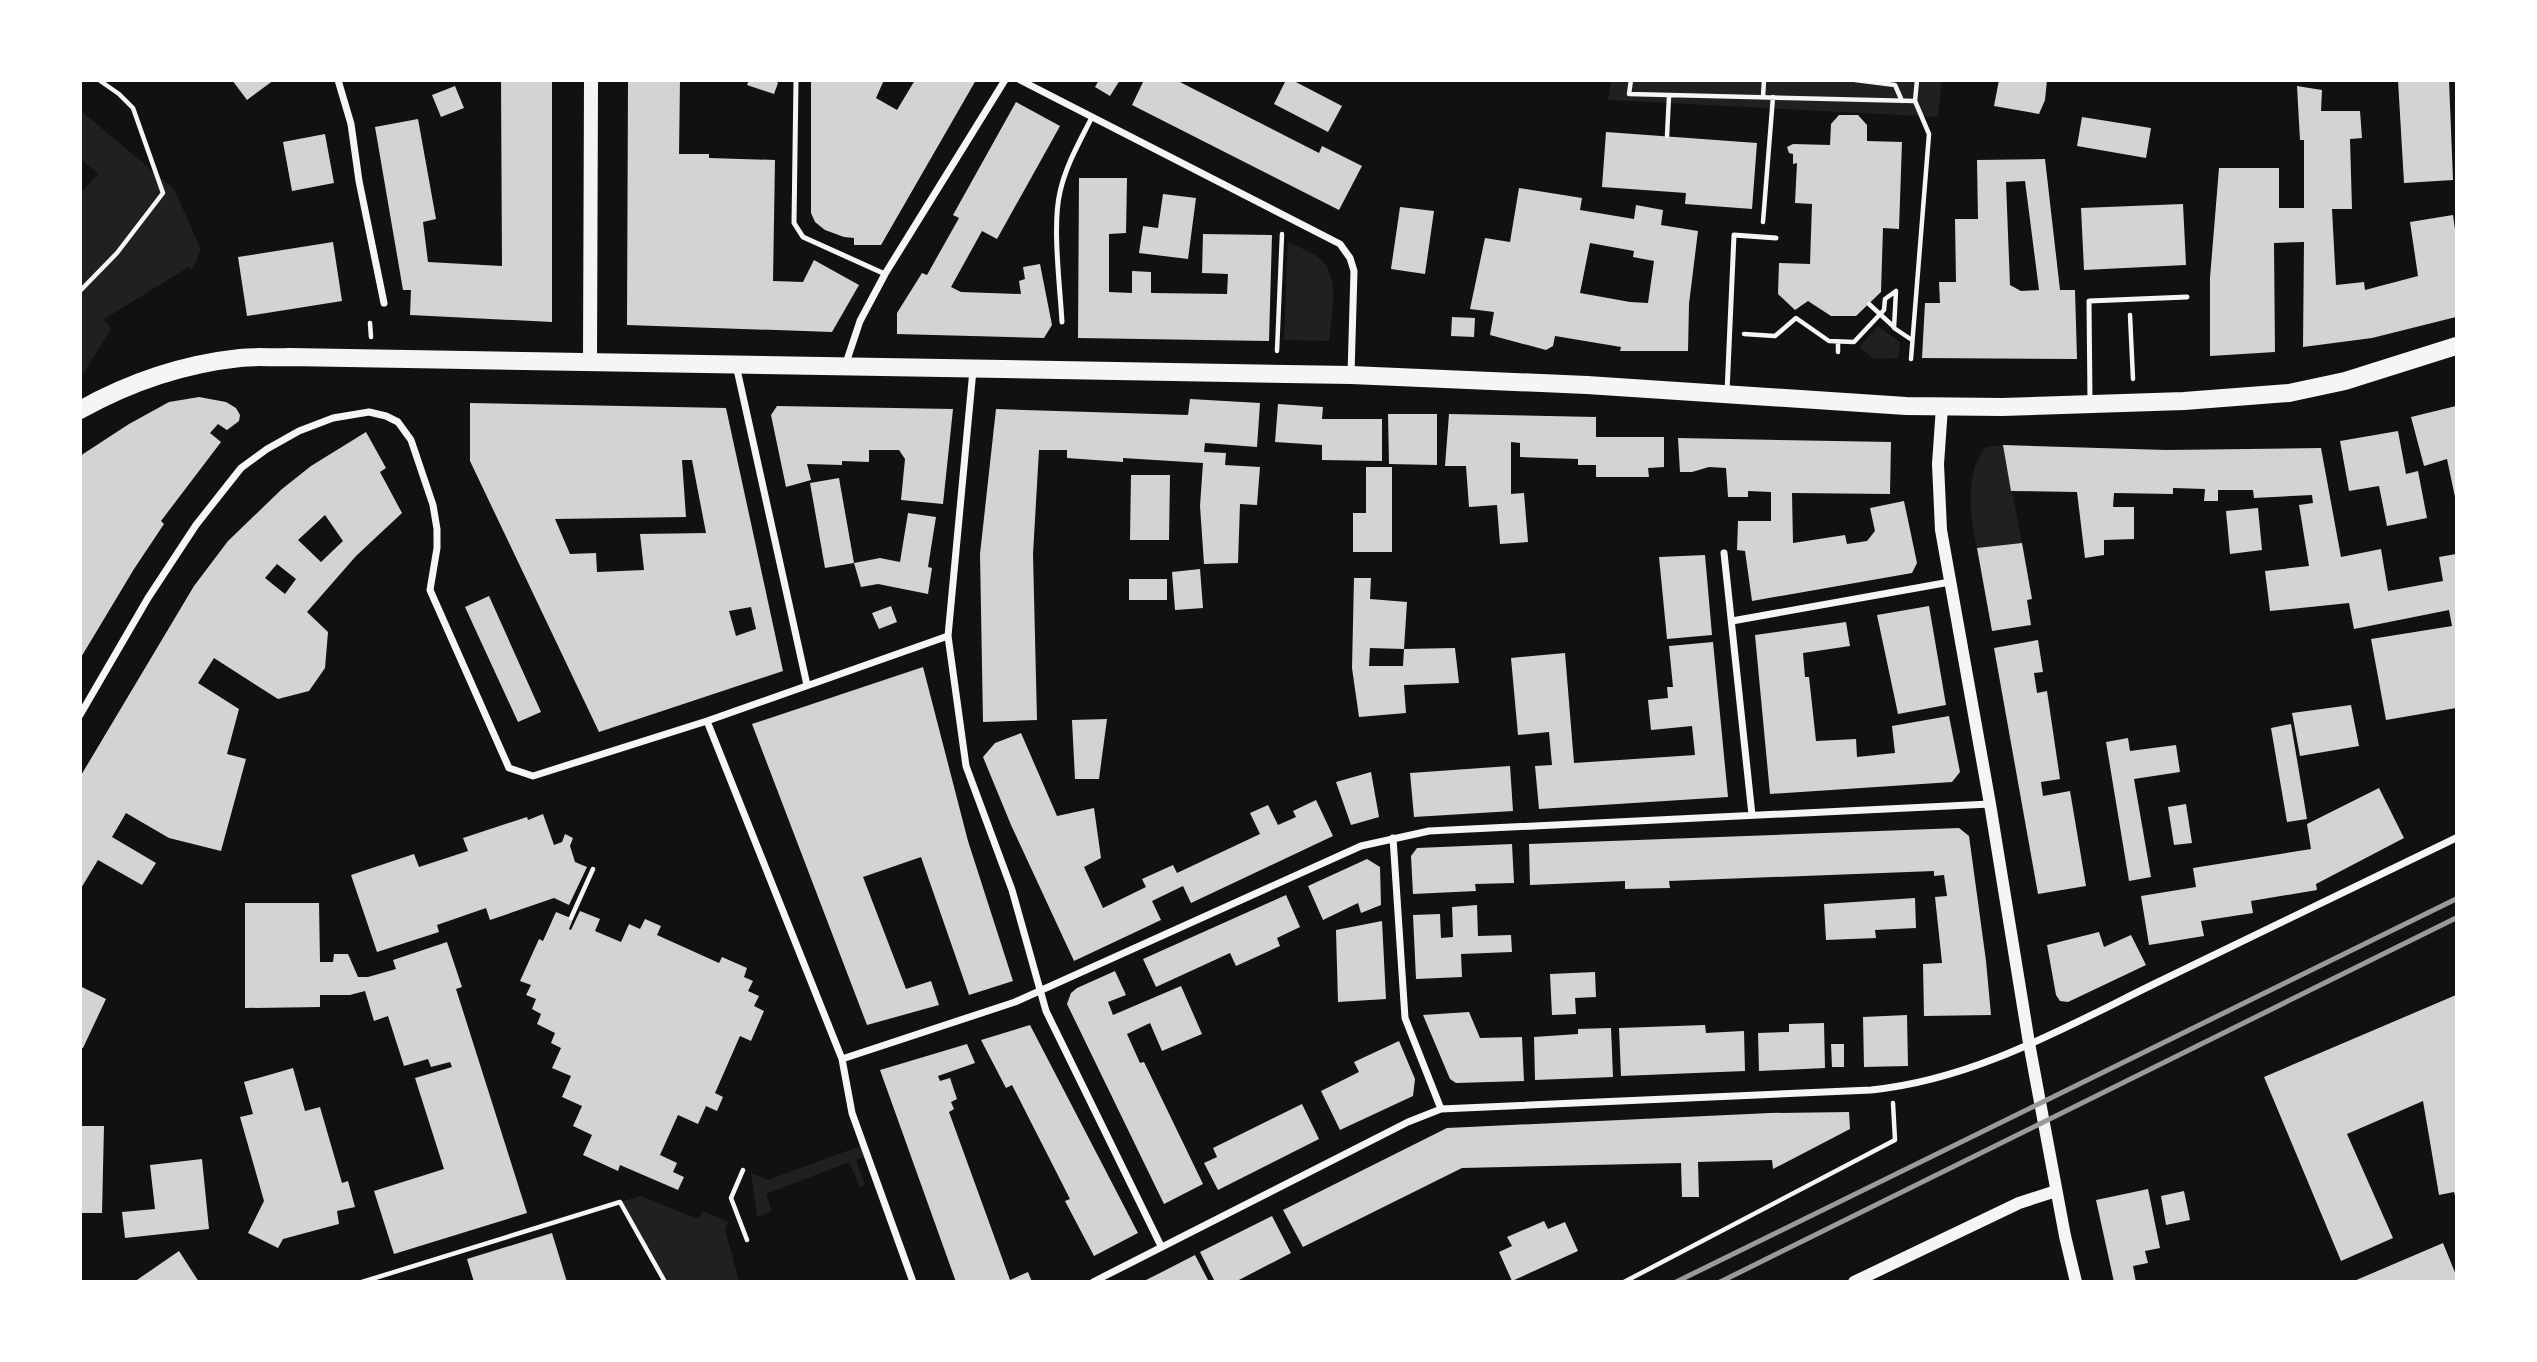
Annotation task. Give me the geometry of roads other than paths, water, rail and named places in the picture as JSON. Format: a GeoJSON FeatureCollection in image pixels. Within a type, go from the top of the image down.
{"type":"FeatureCollection","features":[{"type":"Feature","properties":{"kind":"main road"},"geometry":{"type":"LineString","coordinates":[[590,362],[591,80]]}},
{"type":"Feature","properties":{"kind":"main road"},"geometry":{"type":"LineString","coordinates":[[80,410],[145,380],[242,358],[1276,373],[1587,385],[1941,407],[2134,404],[2258,397],[2319,387],[2456,346]]}},
{"type":"Feature","properties":{"kind":"street"},"geometry":{"type":"LineString","coordinates":[[338,80],[351,124],[359,181],[384,303]]}},
{"type":"Feature","properties":{"kind":"street"},"geometry":{"type":"LineString","coordinates":[[845,366],[860,321],[885,274],[1005,80]]}},
{"type":"Feature","properties":{"kind":"street"},"geometry":{"type":"LineString","coordinates":[[1020,80],[1340,244],[1350,258],[1354,271],[1351,375]]}},
{"type":"Feature","properties":{"kind":"street"},"geometry":{"type":"LineString","coordinates":[[736,364],[807,685]]}},
{"type":"Feature","properties":{"kind":"street"},"geometry":{"type":"LineString","coordinates":[[973,369],[948,636],[966,766],[1012,890],[1046,1011],[1161,1246]]}},
{"type":"Feature","properties":{"kind":"street"},"geometry":{"type":"LineString","coordinates":[[1941,407],[1939,504],[1950,582],[2029,1043],[2076,1282]]}},
{"type":"Feature","properties":{"kind":"street"},"geometry":{"type":"LineString","coordinates":[[80,715],[196,524],[242,468],[267,449],[299,431],[333,418],[369,412],[398,422],[411,440],[433,506],[437,528],[437,548],[430,590],[509,768],[533,776],[707,721],[948,636]]}},
{"type":"Feature","properties":{"kind":"street"},"geometry":{"type":"LineString","coordinates":[[1724,553],[1752,815]]}},
{"type":"Feature","properties":{"kind":"street"},"geometry":{"type":"LineString","coordinates":[[1732,621],[1950,582]]}},
{"type":"Feature","properties":{"kind":"street"},"geometry":{"type":"LineString","coordinates":[[707,721],[842,1059],[852,1113],[913,1282]]}},
{"type":"Feature","properties":{"kind":"street"},"geometry":{"type":"LineString","coordinates":[[842,1059],[1041,991],[1361,846],[1393,838],[1429,831],[1990,804]]}},
{"type":"Feature","properties":{"kind":"street"},"geometry":{"type":"LineString","coordinates":[[1393,838],[1405,1018],[1441,1109]]}},
{"type":"Feature","properties":{"kind":"street"},"geometry":{"type":"LineString","coordinates":[[1093,1282],[1408,1122],[1441,1109],[1892,1088],[1991,1062],[2456,838]]}},
{"type":"Feature","properties":{"kind":"street"},"geometry":{"type":"LineString","coordinates":[[1854,1282],[2019,1203],[2056,1191]]}},
{"type":"Feature","properties":{"kind":"lane"},"geometry":{"type":"LineString","coordinates":[[796,80],[794,223],[803,237],[885,274]]}},
{"type":"Feature","properties":{"kind":"lane"},"geometry":{"type":"LineString","coordinates":[[1062,322],[1059,194],[1066,170],[1092,117]]}},
{"type":"Feature","properties":{"kind":"lane"},"geometry":{"type":"LineString","coordinates":[[1727,395],[1734,235],[1776,238]]}},
{"type":"Feature","properties":{"kind":"lane"},"geometry":{"type":"LineString","coordinates":[[2090,405],[2089,301],[2187,297]]}},
{"type":"Feature","properties":{"kind":"railway"},"geometry":{"type":"LineString","coordinates":[[1676,1282],[2456,899]]}},
{"type":"Feature","properties":{"kind":"railway"},"geometry":{"type":"LineString","coordinates":[[1720,1282],[2456,918]]}}]}
